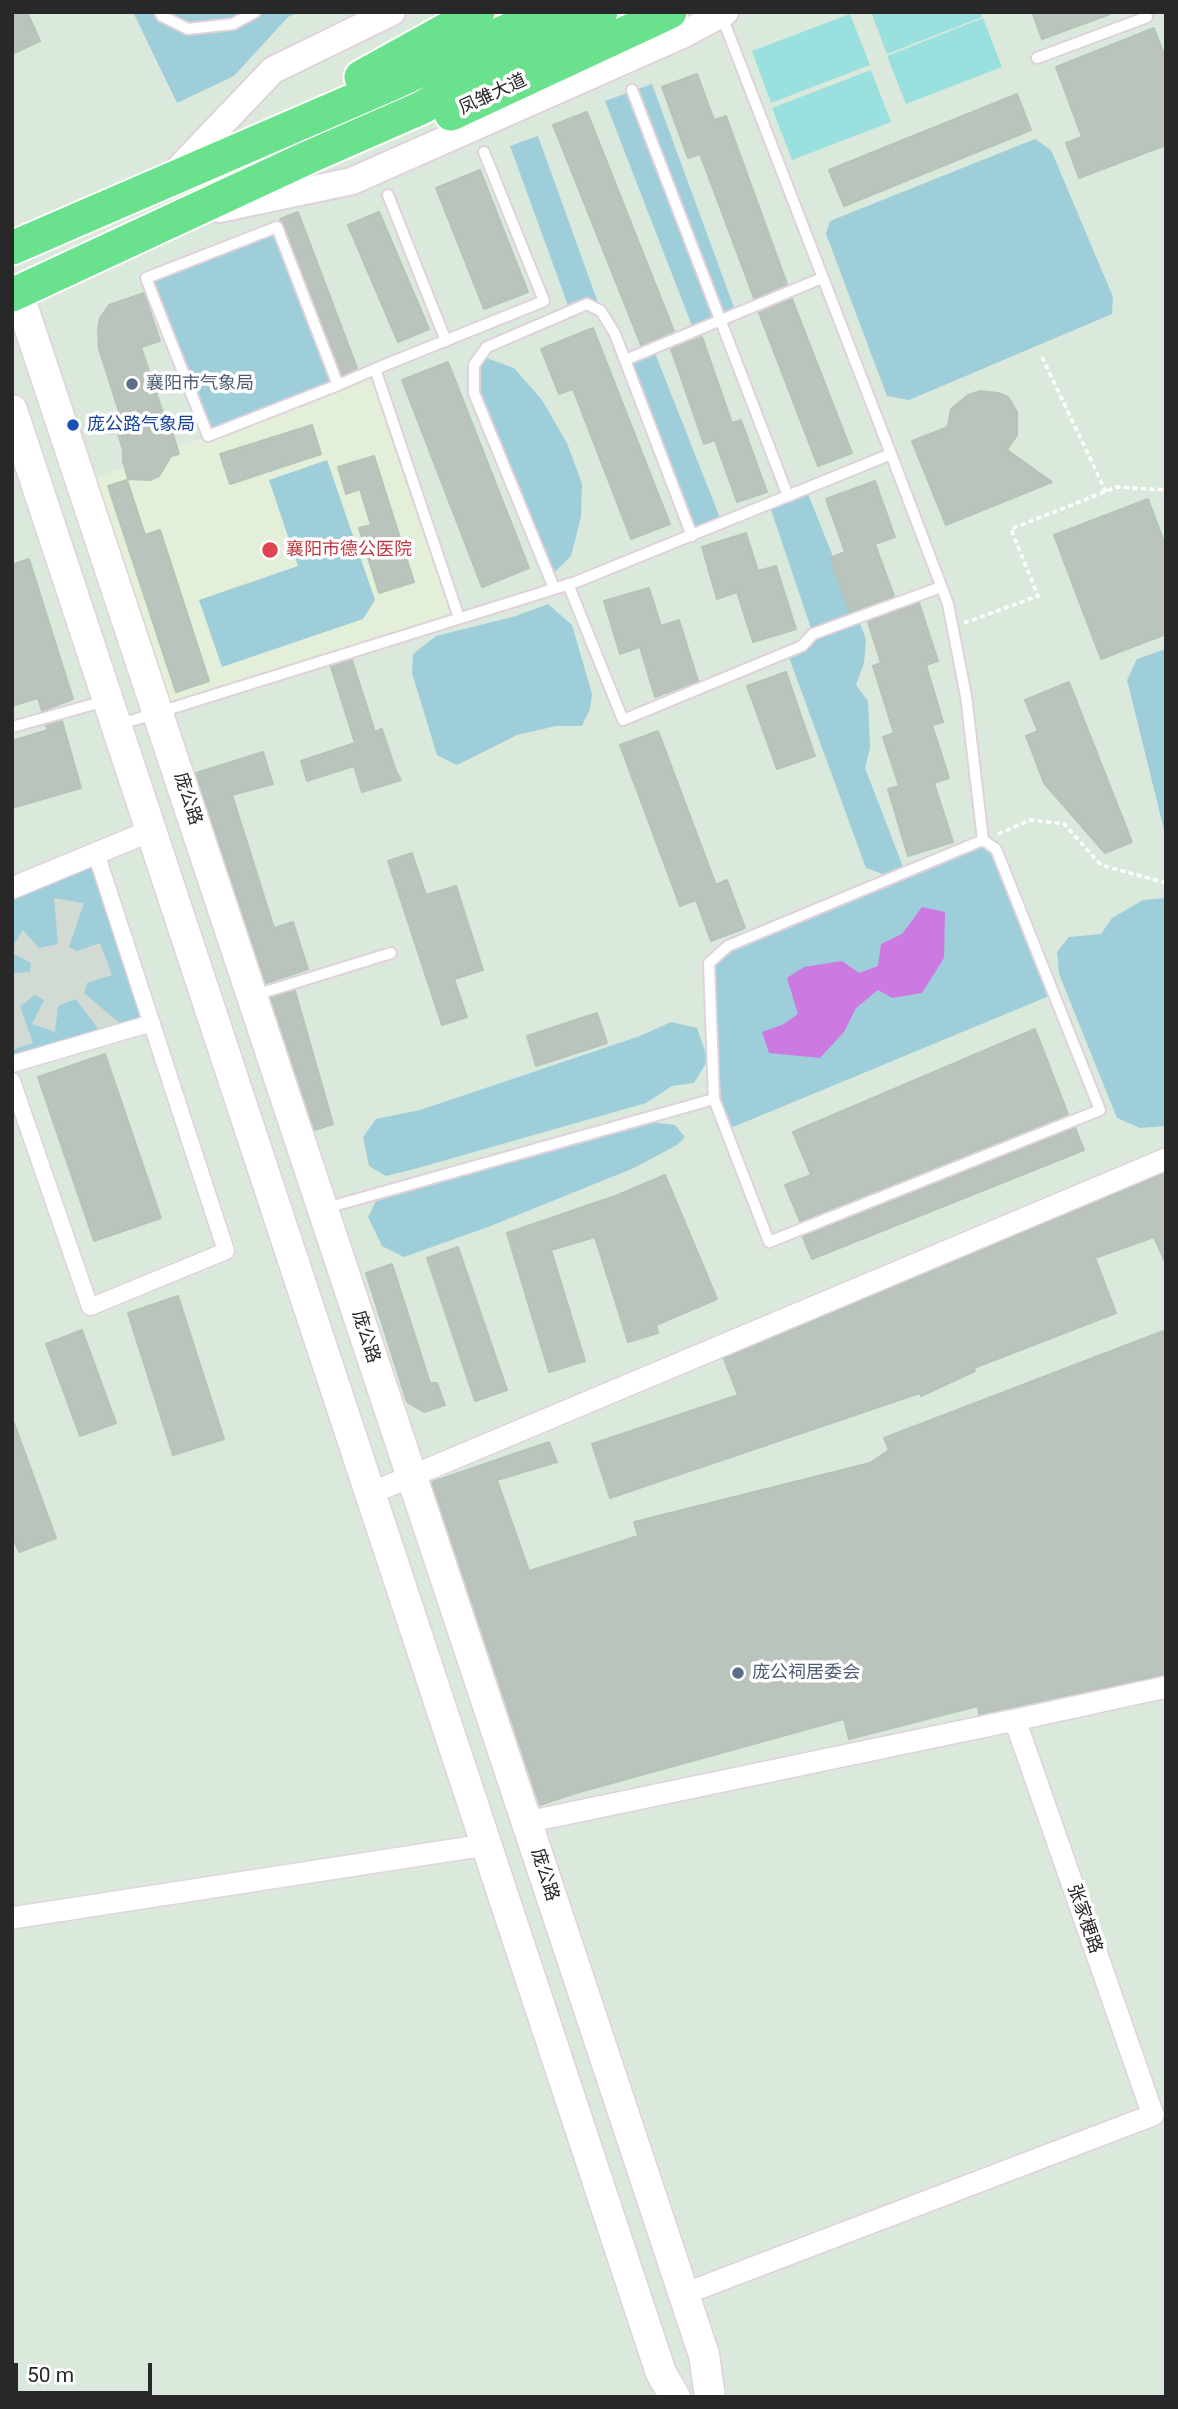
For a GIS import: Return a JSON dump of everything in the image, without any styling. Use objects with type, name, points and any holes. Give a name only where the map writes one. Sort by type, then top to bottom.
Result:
[{"type":"main road","points":[[293,125],[372,70],[478,12]]},
{"type":"main road","points":[[12,247],[293,125],[543,23],[601,12]]},
{"type":"main road","name":"凤雏大道","points":[[309,157],[395,140],[670,12]]},
{"type":"main road","name":"凤雏大道","points":[[14,289],[421,108],[543,23]]},
{"type":"main road","name":"庞公路","points":[[14,289],[159,712],[684,2294],[704,2355],[710,2397]]},
{"type":"main road","points":[[14,419],[661,2373],[675,2397]]},
{"type":"street","points":[[170,179],[273,70],[392,12]]},
{"type":"street","points":[[183,216],[352,181],[684,34],[723,13]]},
{"type":"street","points":[[12,888],[150,831]]},
{"type":"street","points":[[12,1080],[90,1307],[226,1251],[96,853]]},
{"type":"street","points":[[12,1065],[152,1023]]},
{"type":"street","points":[[369,1494],[1166,1159]]},
{"type":"street","points":[[527,1822],[1166,1687]]},
{"type":"street","name":"张家梗路","points":[[684,2294],[1159,2113],[1015,1720]]},
{"type":"street","points":[[12,1918],[485,1845]]},
{"type":"lane","points":[[160,12],[162,16],[188,29],[233,24],[255,12]]},
{"type":"lane","points":[[1037,58],[1147,17],[1145,12]]},
{"type":"lane","points":[[723,13],[948,604],[966,696],[983,840],[996,849],[1100,1110],[769,1242],[714,1098],[709,963],[728,946],[983,840]]},
{"type":"lane","points":[[632,90],[788,496]]},
{"type":"lane","points":[[338,385],[277,227],[146,278],[208,436],[338,385],[544,301],[484,152]]},
{"type":"lane","points":[[388,195],[446,341]]},
{"type":"lane","points":[[625,360],[822,278]]},
{"type":"lane","points":[[554,589],[474,393],[474,365],[487,347],[587,304],[601,311],[615,334],[692,536]]},
{"type":"lane","points":[[375,369],[459,618]]},
{"type":"lane","points":[[12,727],[112,713],[159,712],[554,589],[692,536],[891,454]]},
{"type":"lane","points":[[568,584],[623,720],[802,646],[813,634],[941,587]]},
{"type":"lane","points":[[253,996],[391,953]]},
{"type":"lane","points":[[323,1209],[714,1098]]},
{"type":"path","points":[[1042,357],[1107,492]]},
{"type":"path","points":[[952,627],[1038,596],[1011,529],[1117,487],[1166,490]]},
{"type":"path","points":[[983,840],[1030,820],[1064,824],[1101,865],[1166,883]]},
{"type":"shaded area","points":[[133,12],[299,12],[288,17],[234,76],[177,103]]},
{"type":"shaded area","points":[[871,12],[981,12],[982,17],[887,54]]},
{"type":"shaded area","points":[[850,14],[870,65],[771,103],[752,51]]},
{"type":"shaded area","points":[[983,18],[1002,67],[906,104],[887,56]]},
{"type":"shaded area","points":[[871,70],[891,122],[792,160],[772,108]]},
{"type":"shaded area","points":[[652,84],[736,313],[694,331],[605,101]]},
{"type":"shaded area","points":[[538,136],[601,311],[587,304],[570,311],[510,146]]},
{"type":"shaded area","points":[[1035,139],[1051,150],[1113,297],[1112,314],[909,400],[887,396],[826,234],[830,221]]},
{"type":"shaded area","points":[[277,227],[338,385],[208,436],[146,278]]},
{"type":"shaded area","points":[[653,348],[722,523],[692,536],[625,360]]},
{"type":"shaded area","points":[[481,356],[514,368],[542,400],[567,443],[582,484],[581,517],[571,556],[549,578],[474,393]]},
{"type":"shaded area","name":"襄阳市德公医院","points":[[375,369],[459,618],[159,712],[81,483]]},
{"type":"shaded area","points":[[327,460],[375,600],[363,619],[222,667],[199,600],[298,566],[269,480]]},
{"type":"shaded area","points":[[806,489],[866,639],[864,663],[856,685],[868,701],[870,748],[865,768],[905,872],[983,840],[996,849],[1054,994],[726,1130],[714,1099],[709,963],[728,946],[891,877],[866,868],[787,652],[813,634],[769,504]]},
{"type":"shaded area","points":[[548,604],[572,625],[592,694],[590,709],[582,726],[556,726],[517,735],[457,765],[437,755],[412,673],[413,654],[436,636],[516,616]]},
{"type":"shaded area","points":[[1166,649],[1166,838],[1127,680],[1137,659]]},
{"type":"shaded area","points":[[96,853],[152,1023],[12,1064],[12,888]]},
{"type":"shaded area","points":[[54,898],[84,903],[69,947],[77,951],[100,943],[112,975],[87,983],[84,993],[128,1030],[104,1037],[76,999],[58,1006],[55,1032],[32,1024],[44,1000],[35,995],[20,1006],[33,1043],[12,1050],[12,973],[30,972],[31,963],[12,953],[12,947],[23,930],[39,948],[58,944]]},
{"type":"shaded area","points":[[1166,898],[1166,1126],[1140,1128],[1117,1118],[1059,974],[1057,952],[1069,937],[1101,934],[1112,918],[1143,900]]},
{"type":"shaded area","points":[[922,907],[945,912],[944,958],[922,993],[892,998],[878,990],[856,1008],[844,1032],[820,1058],[769,1053],[762,1032],[784,1024],[798,1014],[787,978],[804,967],[842,961],[859,973],[878,966],[881,944],[902,934]]},
{"type":"shaded area","points":[[671,1022],[697,1028],[708,1060],[694,1083],[672,1086],[646,1103],[418,1168],[386,1176],[369,1166],[363,1137],[376,1119],[420,1110],[640,1036]]},
{"type":"shaded area","points":[[650,1122],[675,1125],[685,1137],[677,1145],[634,1168],[488,1227],[404,1257],[382,1246],[368,1217],[376,1201]]},
{"type":"building","points":[[12,12],[27,12],[40,41],[12,54]]},
{"type":"building","points":[[1032,12],[1110,12],[1110,14],[1042,39]]},
{"type":"building","points":[[1154,28],[1166,60],[1166,145],[1079,178],[1066,143],[1082,137],[1056,67]]},
{"type":"building","points":[[697,74],[714,120],[726,116],[787,284],[754,298],[700,154],[688,158],[662,87]]},
{"type":"building","points":[[1017,94],[1031,130],[844,206],[829,170]]},
{"type":"building","points":[[587,112],[674,331],[641,345],[553,125]]},
{"type":"building","points":[[480,170],[528,292],[484,309],[436,188]]},
{"type":"building","points":[[298,212],[357,368],[342,375],[280,219]]},
{"type":"building","points":[[379,212],[429,329],[398,342],[348,225]]},
{"type":"building","name":"襄阳市气象局","points":[[144,293],[160,341],[141,347],[179,454],[171,456],[159,476],[150,480],[128,479],[115,424],[122,421],[99,349],[98,329],[100,318],[109,305]]},
{"type":"building","points":[[792,299],[852,453],[818,466],[759,313]]},
{"type":"building","points":[[593,328],[670,524],[631,539],[573,389],[559,394],[541,349]]},
{"type":"building","points":[[702,337],[732,423],[741,420],[767,492],[737,502],[715,440],[704,444],[671,349]]},
{"type":"building","points":[[448,362],[529,568],[482,587],[402,380]]},
{"type":"building","points":[[980,391],[1008,397],[1017,412],[1017,435],[1007,450],[1052,482],[946,525],[912,441],[948,427],[951,409],[968,395]]},
{"type":"building","points":[[312,425],[321,454],[230,484],[220,454]]},
{"type":"building","points":[[374,456],[414,582],[379,593],[359,528],[371,525],[360,489],[346,494],[338,467]]},
{"type":"building","points":[[127,480],[145,535],[160,530],[209,681],[176,692],[108,486]]},
{"type":"building","points":[[875,481],[895,537],[875,544],[894,596],[850,612],[830,558],[845,552],[826,499]]},
{"type":"building","points":[[1148,499],[1166,547],[1166,634],[1101,659],[1054,535]]},
{"type":"building","points":[[746,533],[758,571],[776,566],[796,629],[753,642],[737,592],[717,599],[702,547]]},
{"type":"building","points":[[29,559],[73,699],[42,711],[38,698],[12,706],[12,565]]},
{"type":"building","points":[[649,588],[661,626],[679,620],[698,681],[655,697],[640,647],[620,654],[604,601]]},
{"type":"building","points":[[919,603],[938,661],[926,665],[943,722],[932,725],[949,778],[934,783],[953,842],[908,856],[888,789],[899,786],[883,737],[894,733],[873,666],[881,663],[868,622]]},
{"type":"building","points":[[352,660],[375,732],[382,729],[401,780],[362,792],[354,766],[307,781],[301,761],[355,743],[331,667]]},
{"type":"building","points":[[786,672],[815,756],[777,769],[747,686]]},
{"type":"building","points":[[1069,682],[1132,842],[1105,853],[1044,783],[1026,736],[1038,731],[1025,700]]},
{"type":"building","points":[[62,721],[81,788],[12,808],[12,741],[48,730],[46,726]]},
{"type":"building","points":[[658,731],[716,885],[727,880],[745,928],[711,941],[696,900],[680,906],[620,745]]},
{"type":"building","points":[[263,752],[273,784],[232,795],[274,928],[293,922],[308,969],[266,983],[196,773]]},
{"type":"building","points":[[412,853],[426,895],[456,886],[483,970],[454,979],[467,1017],[442,1025],[388,861]]},
{"type":"building","points":[[295,991],[333,1124],[315,1130],[271,998]]},
{"type":"building","points":[[597,1013],[607,1043],[536,1066],[527,1036]]},
{"type":"building","points":[[1035,1029],[1068,1114],[800,1221],[785,1185],[811,1175],[793,1132]]},
{"type":"building","points":[[105,1054],[161,1218],[94,1241],[38,1077]]},
{"type":"building","points":[[1075,1128],[1084,1150],[812,1259],[803,1237]]},
{"type":"building","points":[[1166,1173],[1166,1264],[1154,1237],[1095,1258],[1116,1313],[974,1368],[975,1371],[921,1396],[920,1393],[610,1498],[592,1444],[738,1395],[724,1359]]},
{"type":"building","points":[[665,1175],[717,1299],[656,1325],[658,1333],[628,1342],[595,1237],[551,1250],[585,1361],[549,1372],[507,1233],[618,1195]]},
{"type":"building","points":[[458,1247],[507,1390],[475,1401],[427,1258]]},
{"type":"building","points":[[392,1264],[430,1383],[437,1383],[445,1405],[424,1412],[407,1402],[366,1273]]},
{"type":"building","points":[[178,1296],[224,1439],[173,1455],[128,1313]]},
{"type":"building","points":[[82,1330],[116,1423],[80,1436],[46,1344]]},
{"type":"building","points":[[1166,1330],[1166,1674],[979,1714],[978,1706],[849,1739],[844,1719],[540,1805],[432,1482],[549,1442],[557,1462],[497,1480],[529,1571],[638,1536],[634,1522],[870,1463],[889,1450],[884,1438]]},
{"type":"building","points":[[12,1423],[56,1538],[19,1552],[12,1535]]},
{"type":"place","name":"襄阳市气象局","points":[[132,384]]},
{"type":"place","name":"庞公路气象局","points":[[73,425]]},
{"type":"place","name":"襄阳市德公医院","points":[[270,550]]},
{"type":"place","name":"庞公祠居委会","points":[[738,1673]]}]
